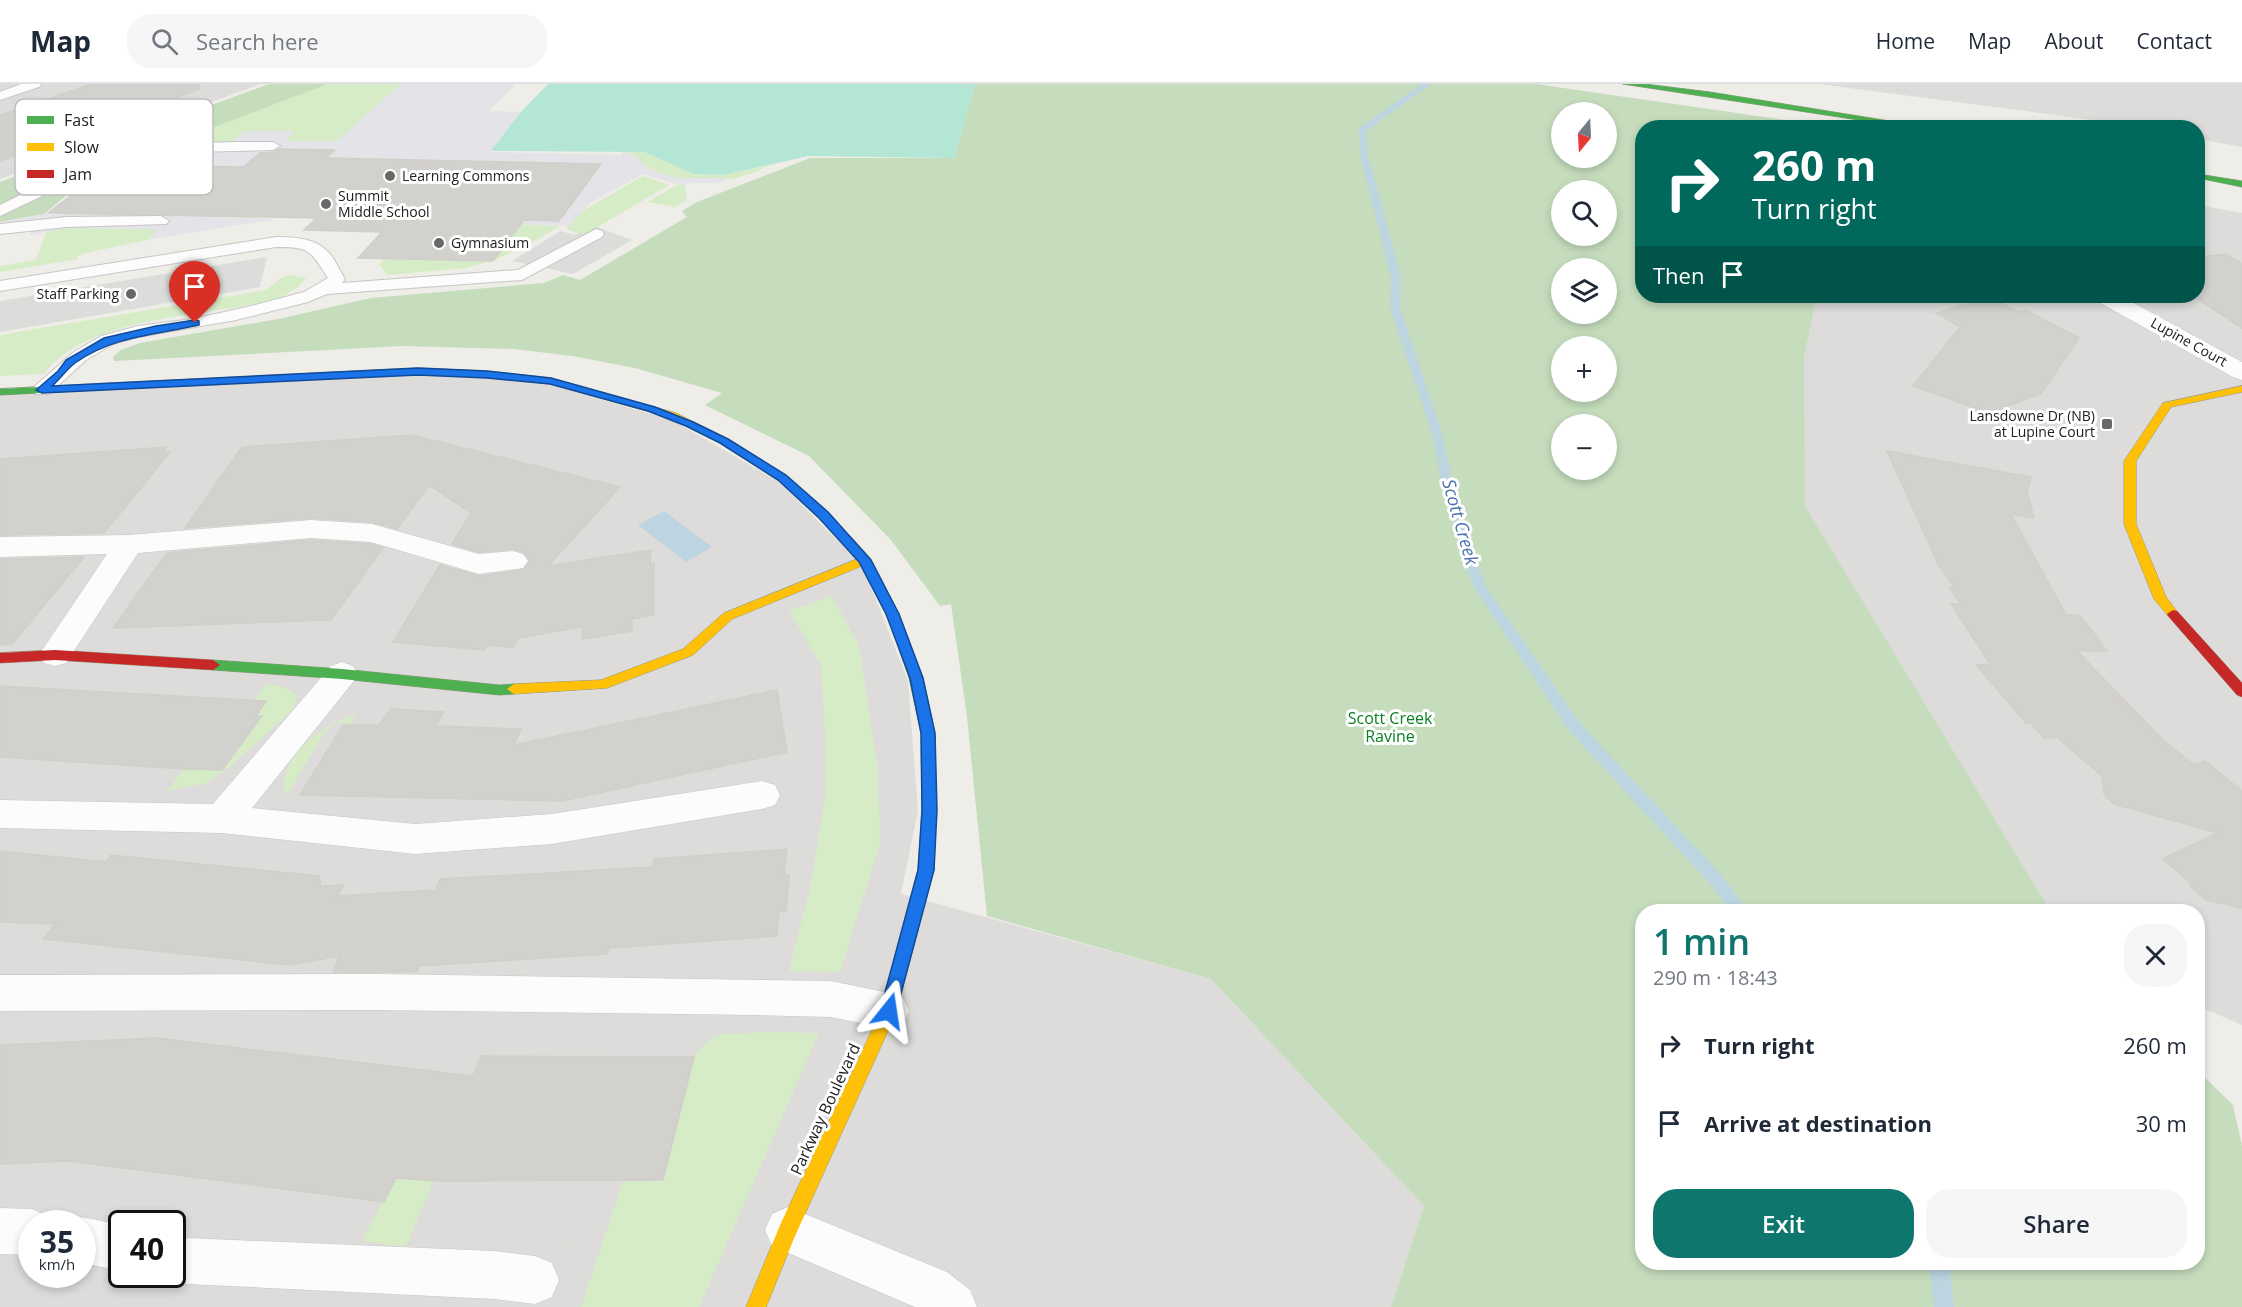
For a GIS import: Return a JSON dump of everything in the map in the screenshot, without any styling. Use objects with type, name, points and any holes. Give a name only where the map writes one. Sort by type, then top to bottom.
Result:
[{"type":"street","points":[[1627,84],[1710,94],[1877,120]]},
{"type":"street","points":[[2205,177],[2242,184]]},
{"type":"street","name":"Lupine Court","points":[[2118,303],[2242,372]]},
{"type":"street","name":"Parkway Boulevard","points":[[0,392],[418,371],[487,374],[551,381],[672,415],[724,441],[782,478],[824,515],[865,560],[893,614],[916,678],[928,733],[929,810],[926,870],[889,1011],[788,1230],[756,1307]]},
{"type":"street","points":[[2242,389],[2167,405],[2130,461],[2130,524],[2160,599],[2242,692]]},
{"type":"street","points":[[0,547],[129,544],[311,529],[372,533],[479,564],[513,561]]},
{"type":"street","points":[[55,655],[129,544]]},
{"type":"street","points":[[0,658],[55,655],[342,674],[499,690],[602,686],[688,652],[728,616],[865,560]]},
{"type":"street","points":[[222,819],[342,674]]},
{"type":"street","points":[[0,814],[222,819],[416,839],[552,829],[762,795]]},
{"type":"street","points":[[0,993],[377,992],[756,997],[831,999],[889,1011]]},
{"type":"street","points":[[788,1230],[930,1289],[953,1307]]},
{"type":"street","points":[[0,1231],[18,1232]]},
{"type":"street","points":[[186,1261],[494,1275],[535,1280]]},
{"type":"lane","points":[[0,96],[34,84]]},
{"type":"lane","points":[[213,148],[273,146]]},
{"type":"lane","points":[[0,211],[34,195]]},
{"type":"lane","points":[[0,229],[67,222],[160,221]]},
{"type":"lane","points":[[42,390],[61,373],[69,362],[108,340],[241,314],[327,289],[522,275],[596,234]]},
{"type":"lane","points":[[0,286],[144,261],[282,242],[309,244],[325,259],[327,267],[337,279],[327,289]]},
{"type":"shaded area","points":[[0,84],[261,84],[213,101],[213,99],[15,99],[15,174],[0,179]]},
{"type":"shaded area","points":[[401,84],[516,84],[489,111],[521,112],[490,152],[621,155],[623,152],[635,155],[645,166],[659,173],[680,178],[729,178],[719,183],[680,185],[643,174],[590,203],[569,226],[521,224],[524,220],[560,221],[600,164],[326,158],[334,151],[264,149],[243,167],[213,166],[213,142],[233,141],[244,131],[295,131],[286,141],[337,141]]},
{"type":"shaded area","points":[[1819,84],[2242,84],[2242,147],[2205,140],[2205,120],[2093,120]]},
{"type":"shaded area","points":[[77,195],[83,195],[87,214],[277,219],[151,239],[156,229],[70,228],[30,235],[32,230],[0,234],[0,222],[44,214],[56,215]]},
{"type":"shaded area","points":[[2205,206],[2242,213],[2242,1025],[2205,1009],[2205,904],[2046,904],[1804,506],[1804,358],[1816,303],[2205,303]]},
{"type":"shaded area","points":[[592,225],[632,240],[573,274],[512,261],[560,231],[575,235]]},
{"type":"shaded area","name":"Staff Parking","points":[[267,257],[260,287],[0,332],[0,301]]},
{"type":"shaded area","points":[[418,371],[548,384],[672,420],[779,482],[862,565],[908,681],[918,811],[901,894],[1211,979],[1424,1206],[1391,1307],[0,1307],[0,392]]},
{"type":"shaded area","points":[[171,507],[149,541],[95,545],[118,511]]},
{"type":"shaded area","points":[[529,782],[513,832],[488,834],[505,783]]},
{"type":"shaded area","points":[[536,1237],[602,1244],[581,1307],[518,1307],[534,1283],[540,1258]]},
{"type":"green space","points":[[269,84],[328,84],[213,127],[213,104]]},
{"type":"green space","points":[[328,84],[401,84],[337,141],[213,142],[213,127]]},
{"type":"green space","points":[[401,84],[507,84],[484,112],[521,112],[548,84],[975,84],[954,158],[808,156],[724,175],[694,174],[644,152],[491,151],[492,148],[334,144]]},
{"type":"green space","name":"Scott Creek Ravine","points":[[975,84],[1536,84],[1785,120],[1635,120],[1635,303],[1816,303],[1804,358],[1805,506],[2046,904],[1635,904],[1635,1270],[2205,1270],[2205,1078],[2233,1105],[2242,1146],[2242,1307],[1391,1307],[1424,1206],[1211,979],[987,916],[967,717],[951,604],[940,606],[891,540],[809,456],[705,405],[722,393],[635,368],[572,356],[514,349],[403,346],[114,361],[113,357],[121,350],[140,343],[278,319],[371,298],[544,283],[563,275],[580,280],[687,217],[682,211],[697,202],[810,158],[954,158]]},
{"type":"green space","points":[[623,152],[644,152],[694,174],[724,175],[772,165],[737,178],[697,180],[658,173]]},
{"type":"green space","points":[[643,176],[669,185],[584,235],[566,229],[579,213]]},
{"type":"green space","points":[[15,177],[15,195],[20,195],[0,204],[0,182]]},
{"type":"green space","points":[[684,181],[687,200],[675,207],[647,202]]},
{"type":"green space","points":[[44,195],[67,195],[44,214],[0,222],[0,215]]},
{"type":"green space","points":[[521,224],[560,226],[493,261]]},
{"type":"green space","points":[[156,229],[151,239],[86,253],[77,256],[78,259],[0,272],[0,266],[36,260],[47,230]]},
{"type":"green space","points":[[384,259],[491,261],[466,268],[388,275],[379,265]]},
{"type":"green space","points":[[289,275],[306,278],[297,288],[279,298],[120,328],[90,339],[64,354],[44,374],[0,376],[0,335],[266,290],[281,278]]},
{"type":"green space","points":[[832,596],[859,646],[878,770],[880,844],[840,972],[789,971],[811,884],[825,797],[825,735],[821,665],[789,611]]},
{"type":"green space","points":[[265,685],[282,687],[297,696],[293,710],[227,769],[207,783],[167,791],[184,769],[223,770],[261,717],[256,716],[266,701],[254,701]]},
{"type":"green space","points":[[355,714],[350,725],[337,722],[324,733],[287,795],[283,788],[286,774],[289,765],[301,748],[336,722]]},
{"type":"green space","points":[[819,1033],[699,1307],[581,1307],[623,1181],[663,1180],[694,1057],[710,1039],[722,1034]]},
{"type":"green space","points":[[445,1084],[434,1180],[406,1247],[362,1241]]},
{"type":"water","points":[[664,511],[712,547],[686,562],[638,525]]},
{"type":"building","points":[[92,84],[199,84],[200,89],[172,99],[47,99]]},
{"type":"building","points":[[15,110],[15,156],[0,161],[0,115]]},
{"type":"building","name":"Summit Middle School","points":[[278,149],[335,150],[326,158],[601,164],[559,221],[524,220],[493,261],[358,258],[382,232],[304,230],[316,218],[48,213],[72,195],[213,195],[213,166],[243,167],[260,153],[273,152]]},
{"type":"building","points":[[2226,254],[2242,264],[2242,328],[2204,303],[2205,256]]},
{"type":"building","points":[[1970,303],[2001,303],[2018,312],[2026,310],[2079,338],[2041,394],[1989,413],[1913,386],[1960,327],[1936,313]]},
{"type":"building","points":[[412,435],[620,487],[548,566],[651,550],[650,564],[654,563],[654,615],[632,619],[632,631],[582,639],[582,627],[518,638],[512,648],[487,645],[484,650],[393,642],[440,565],[479,576],[523,570],[530,561],[525,553],[514,549],[479,552],[452,544],[471,513],[429,485],[397,529],[372,522],[311,518],[185,528],[242,447]]},
{"type":"building","points":[[166,447],[163,452],[170,452],[104,533],[0,535],[0,459]]},
{"type":"building","points":[[1887,451],[2031,477],[2027,492],[2034,518],[2011,514],[2066,615],[2080,615],[2107,651],[2077,651],[2163,740],[2194,765],[2205,761],[2242,791],[2242,908],[2206,900],[2190,886],[2189,881],[2162,859],[2218,833],[2114,804],[2104,794],[2102,776],[2057,737],[2045,739],[2030,722],[2026,723],[1976,665],[1990,664],[1951,604],[1961,604],[1950,588],[1955,588],[1938,564]]},
{"type":"building","points":[[311,540],[371,544],[383,548],[331,620],[113,628],[167,553]]},
{"type":"building","points":[[84,557],[12,644],[0,645],[0,559]]},
{"type":"building","points":[[0,686],[266,701],[256,716],[262,716],[222,770],[184,769],[0,757]]},
{"type":"building","points":[[777,690],[787,752],[562,801],[300,795],[343,725],[379,725],[391,709],[444,712],[435,726],[521,729],[514,745]]},
{"type":"building","points":[[787,849],[784,875],[789,875],[786,911],[779,912],[777,936],[609,948],[607,954],[419,966],[417,972],[333,972],[339,956],[289,965],[43,939],[55,924],[0,922],[0,851],[106,862],[111,855],[319,876],[321,886],[344,885],[337,896],[436,890],[440,879],[652,867],[654,859]]},
{"type":"building","points":[[157,1038],[473,1076],[481,1056],[694,1057],[663,1180],[438,1181],[396,1178],[384,1202],[70,1161],[0,1164],[0,1045]]},
{"type":"waterway","name":"Scott Creek","points":[[1427,84],[1362,130],[1364,155],[1396,277],[1395,308],[1437,433],[1448,488],[1479,586],[1573,725],[1717,881],[1735,904]]},
{"type":"waterway","name":"Scott Creek","points":[[1940,1270],[1944,1307]]},
{"type":"traffic: fast","points":[[1627,84],[1710,94],[1877,120]]},
{"type":"traffic: fast","points":[[2205,177],[2242,184]]},
{"type":"traffic: fast","points":[[0,392],[418,371],[486,374]]},
{"type":"traffic: fast","points":[[846,539],[865,560],[893,614],[916,678],[928,733],[929,810],[926,870],[893,994]]},
{"type":"traffic: fast","points":[[213,665],[342,674],[499,690],[514,689]]},
{"type":"traffic: slow","points":[[486,374],[551,381],[672,415],[724,441],[782,478],[824,515],[846,539]]},
{"type":"traffic: slow","points":[[2173,614],[2160,599],[2130,524],[2130,461],[2167,405],[2242,389]]},
{"type":"traffic: slow","points":[[514,689],[602,685],[688,652],[728,616],[865,560]]},
{"type":"traffic: slow","points":[[756,1307],[788,1230],[889,1011],[893,994]]},
{"type":"traffic: jam","points":[[2173,614],[2242,692]]},
{"type":"traffic: jam","points":[[0,658],[55,655],[213,665]]},
{"type":"place","name":"Learning Commons","points":[[390,176]]},
{"type":"place","name":"Summit Middle School","points":[[326,204]]},
{"type":"place","name":"Gymnasium","points":[[439,243]]},
{"type":"place","name":"Staff Parking","points":[[131,294]]},
{"type":"place","name":"Lansdowne Dr (NB) at Lupine Court","points":[[2107,424]]},
{"type":"route","points":[[195,323],[108,340],[69,362],[61,373],[42,390],[418,371],[487,374],[551,381],[672,415],[724,441],[782,478],[824,515],[865,560],[893,614],[916,678],[928,733],[929,810],[926,870],[889,1011]]}]
